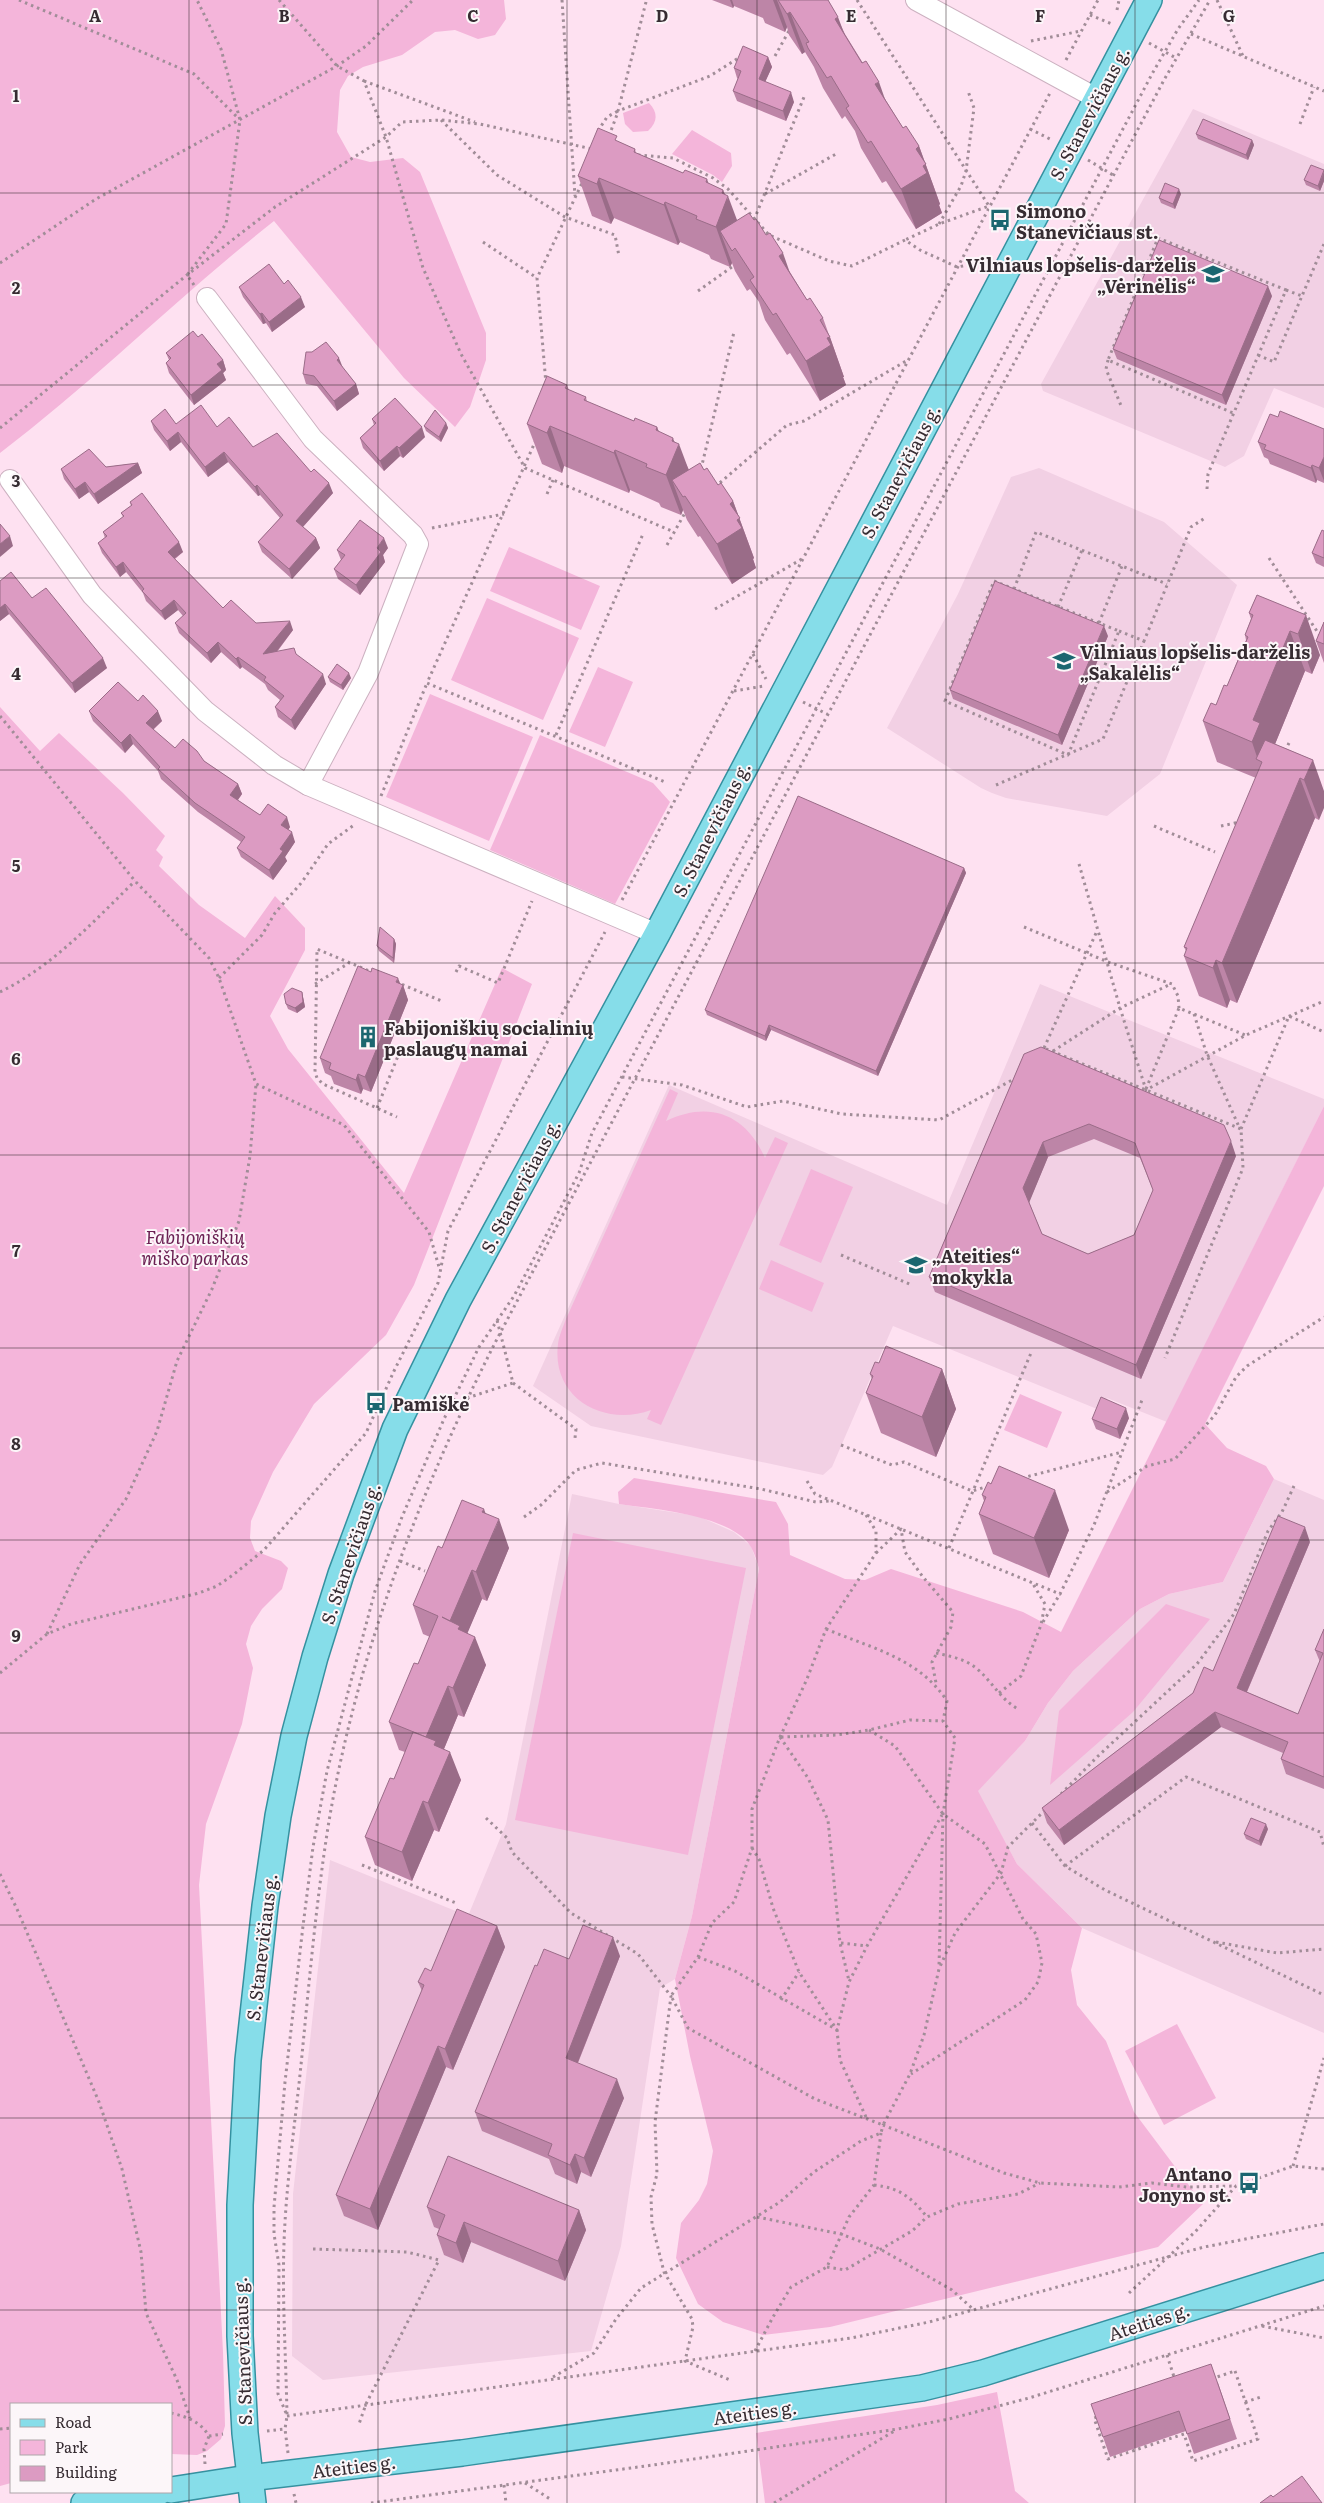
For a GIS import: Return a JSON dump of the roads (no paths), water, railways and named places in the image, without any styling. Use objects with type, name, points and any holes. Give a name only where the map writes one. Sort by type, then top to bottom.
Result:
[{"type":"main road","name":"S. Stanevičiaus g.","points":[[253,2503],[248,2478],[240,2336],[240,2205],[243,2124],[265,1906],[278,1816],[294,1736],[341,1574],[395,1429],[458,1300],[657,934],[1012,256],[1149,0]]},
{"type":"main road","name":"Ateities g.","points":[[172,2490],[248,2478],[462,2453],[922,2388],[993,2370],[1324,2266]]},
{"type":"main road","points":[[84,2503],[152,2493]]},
{"type":"street","points":[[916,0],[1096,98]]},
{"type":"street","points":[[207,298],[313,439],[414,534],[418,544],[368,673],[308,785]]},
{"type":"street","points":[[10,480],[92,595],[192,697],[245,744],[292,778],[657,934]]},
{"type":"place","name":"Simono Stanevičiaus st.","points":[[1000,220]]},
{"type":"place","name":"Vilniaus lopšelis-darželis „Vėrinėlis“","points":[[1213,274]]},
{"type":"place","name":"Vilniaus lopšelis-darželis „Sakalėlis“","points":[[1064,661]]},
{"type":"place","name":"Fabijoniškių socialinių paslaugų namai","points":[[368,1037]]},
{"type":"place","name":"„Ateities“ mokykla","points":[[916,1265]]},
{"type":"place","name":"Pamiškė","points":[[376,1403]]},
{"type":"place","name":"Antano Jonyno st.","points":[[1249,2183]]},
{"type":"park label","name":"Fabijoniškių miško parkas","points":[[195,1246]]}]
